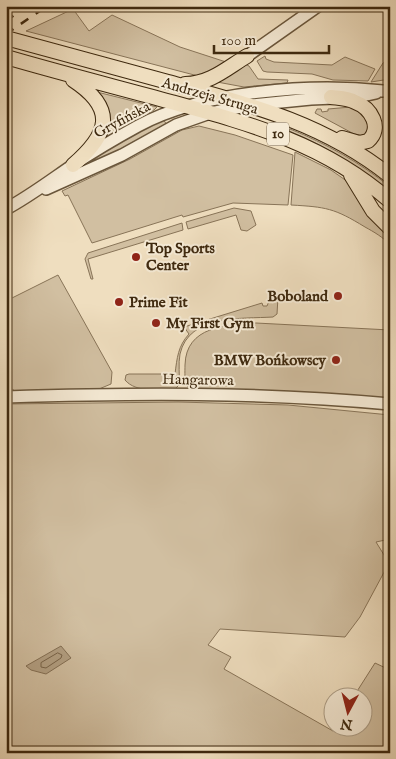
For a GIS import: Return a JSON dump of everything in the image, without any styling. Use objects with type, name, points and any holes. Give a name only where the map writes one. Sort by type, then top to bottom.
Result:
[{"type":"main road","name":"Andrzeja Struga","points":[[6,38],[252,105],[297,122],[346,146],[390,176]]},
{"type":"main road","points":[[174,83],[189,84],[208,81],[247,56]]},
{"type":"main road","name":"Andrzeja Struga","points":[[6,57],[210,113],[277,134],[306,146],[342,166],[390,200]]},
{"type":"main road","points":[[57,72],[74,81],[93,95],[100,106],[102,114],[102,128],[99,138],[89,151],[73,165]]},
{"type":"main road","points":[[297,122],[352,142],[362,143],[370,139],[374,132],[375,123],[366,108],[352,100],[331,97]]},
{"type":"main road","points":[[342,166],[352,177],[373,211],[390,228]]},
{"type":"street","points":[[247,56],[318,6]]},
{"type":"street","name":"Gryfińska","points":[[6,209],[34,193],[73,165],[139,126],[164,114],[225,98],[322,88],[387,90]]},
{"type":"street","name":"Gryfińska","points":[[34,193],[57,185],[103,164],[176,125],[210,113],[252,105],[331,97],[363,96],[387,90]]},
{"type":"street","name":"Hangarowa","points":[[6,397],[190,394],[390,404]]},
{"type":"shaded area","points":[[73,9],[89,31],[112,15],[180,47],[226,62],[202,77],[26,31]]},
{"type":"shaded area","points":[[265,56],[266,59],[274,62],[332,65],[345,57],[375,69],[368,81],[333,80],[312,74],[263,71],[257,61]]},
{"type":"shaded area","points":[[390,59],[390,61],[385,63],[387,75],[390,75],[390,79],[371,82],[383,63]]},
{"type":"shaded area","points":[[245,64],[249,66],[258,79],[288,80],[287,83],[244,87],[217,82]]},
{"type":"shaded area","points":[[93,91],[157,107],[111,133],[104,134]]},
{"type":"shaded area","points":[[351,107],[358,109],[371,124],[363,138],[315,113],[317,109],[321,109],[322,112],[328,111],[328,109]]},
{"type":"shaded area","points":[[163,119],[167,125],[131,145],[65,175],[138,131]]},
{"type":"shaded area","points":[[199,126],[235,135],[293,155],[288,205],[233,203],[183,217],[182,215],[92,243],[68,195],[65,196],[62,191],[130,159],[182,130]]},
{"type":"shaded area","points":[[290,129],[329,147],[355,162],[390,187],[390,192],[342,158],[316,143],[289,131]]},
{"type":"shaded area","points":[[295,152],[331,170],[351,184],[390,232],[390,245],[375,233],[337,212],[322,208],[291,205]]},
{"type":"shaded area","points":[[234,208],[251,211],[256,225],[247,231],[241,230],[236,215],[188,229],[186,222]]},
{"type":"shaded area","points":[[182,223],[183,230],[88,259],[93,279],[91,279],[85,259],[88,253]]},
{"type":"shaded area","points":[[58,275],[112,372],[111,384],[99,389],[15,391],[6,385],[6,301]]},
{"type":"shaded area","points":[[390,281],[390,323],[386,322],[385,318],[386,286]]},
{"type":"shaded area","points":[[278,297],[277,314],[273,317],[218,321],[205,325],[194,332],[185,341],[180,354],[179,385],[174,390],[141,389],[125,380],[126,375],[129,374],[175,374],[180,348],[189,334],[184,327],[262,303],[263,306],[267,306],[270,299]]},
{"type":"shaded area","points":[[256,323],[390,330],[390,401],[195,390],[188,387],[185,379],[185,365],[187,352],[192,342],[210,330],[232,325]]},
{"type":"shaded area","points":[[178,402],[288,405],[390,415],[390,539],[376,542],[389,563],[360,617],[345,637],[220,629],[208,645],[231,657],[224,669],[324,726],[324,736],[374,736],[374,686],[360,686],[375,663],[390,670],[390,753],[6,753],[6,404]]},
{"type":"water","points":[[61,646],[71,658],[46,674],[31,670],[26,666]]},
{"type":"railway","points":[[6,21],[27,6]]},
{"type":"railway","points":[[6,34],[47,6]]},
{"type":"place","name":"Top Sports Center","points":[[136,257]]},
{"type":"place","name":"Boboland","points":[[338,296]]},
{"type":"place","name":"Prime Fit","points":[[119,302]]},
{"type":"place","name":"My First Gym","points":[[156,323]]},
{"type":"place","name":"BMW Bońkowscy","points":[[336,360]]}]
